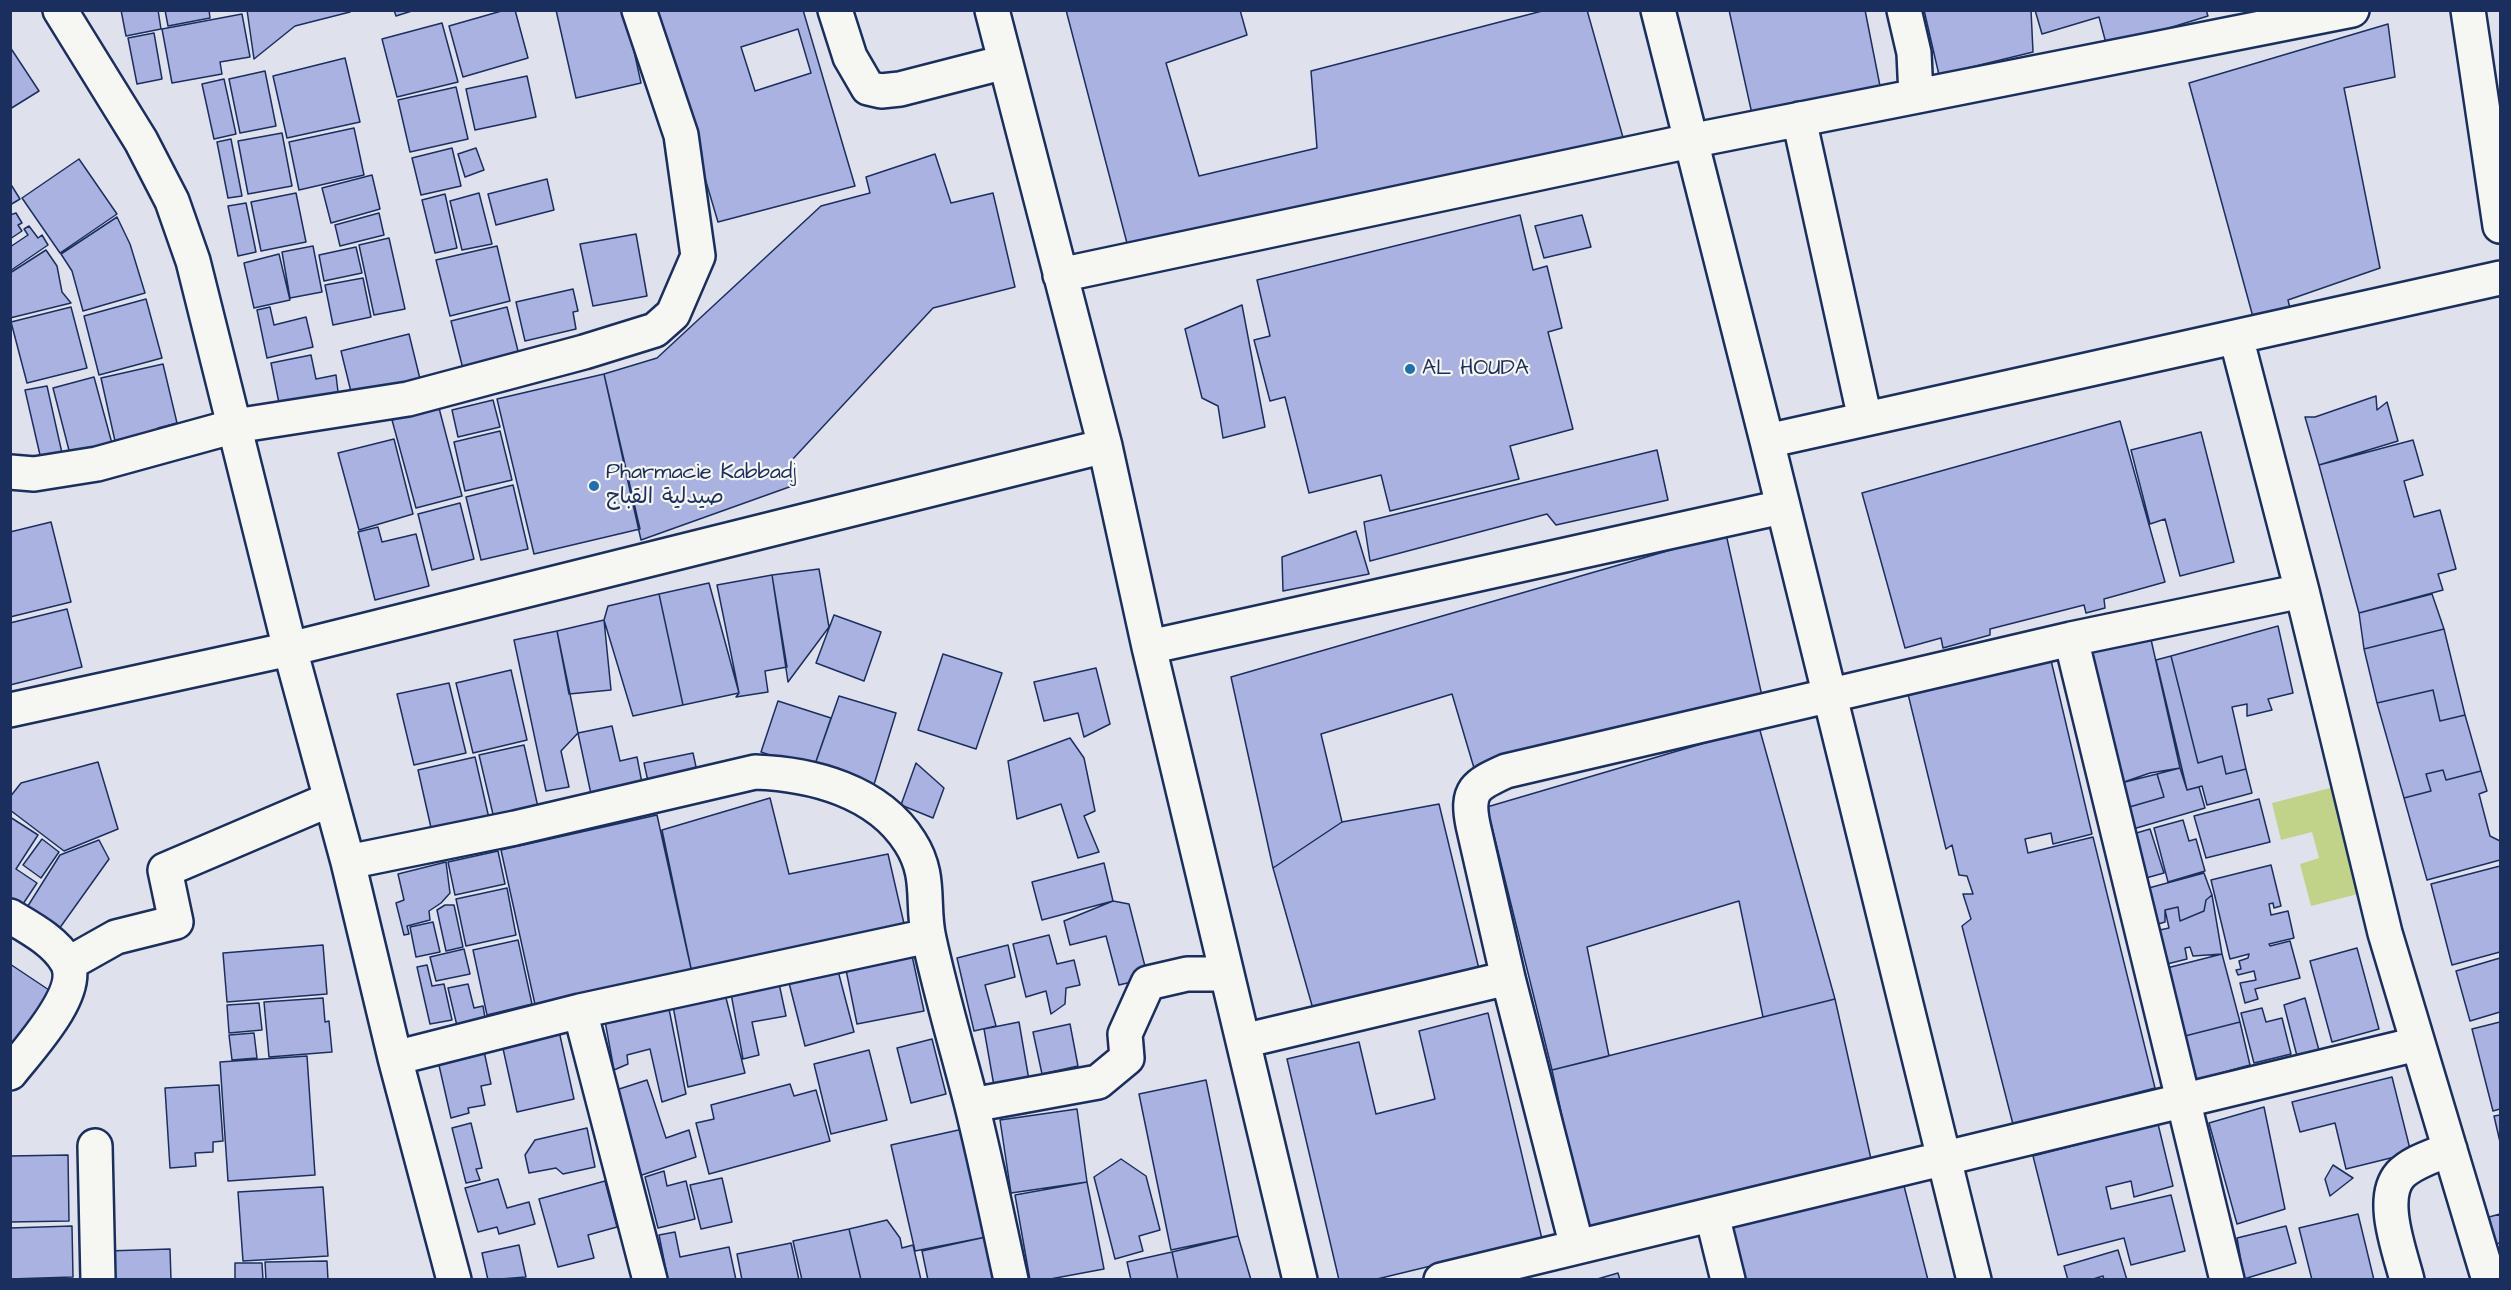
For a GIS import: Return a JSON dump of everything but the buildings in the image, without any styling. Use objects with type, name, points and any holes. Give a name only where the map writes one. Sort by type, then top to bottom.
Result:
[{"type":"street","points":[[60,10],[141,141],[172,201],[193,261],[290,649],[348,862],[395,1058],[454,1280]]},
{"type":"street","points":[[10,472],[34,474],[97,464],[236,426],[408,399],[584,352],[654,330],[672,314],[698,256],[681,135],[639,10]]},
{"type":"street","points":[[835,10],[850,57],[868,88],[881,91],[900,89],[1005,62]]},
{"type":"street","points":[[992,10],[1105,446],[1149,647],[1300,1280]]},
{"type":"street","points":[[1658,10],[1974,1280]]},
{"type":"street","points":[[1904,10],[1914,53],[1916,96]]},
{"type":"street","points":[[1060,275],[1690,141],[1916,96],[2233,22],[2352,10]]},
{"type":"street","points":[[2468,10],[2500,226]]},
{"type":"street","points":[[1799,119],[1865,419]]},
{"type":"street","points":[[1767,441],[2500,278]]},
{"type":"street","points":[[2236,337],[2302,591],[2385,933],[2489,1280]]},
{"type":"street","points":[[10,710],[290,649],[1105,446]]},
{"type":"street","points":[[1149,647],[1782,507]]},
{"type":"street","points":[[1577,1246],[1509,978],[1469,807],[1472,793],[1482,781],[1506,771],[2071,639],[2302,591]]},
{"type":"street","points":[[2071,639],[2227,1280]]},
{"type":"street","points":[[348,862],[526,825],[755,772],[786,773],[850,790],[887,815],[910,842],[924,872],[928,936],[972,1105],[1011,1280]]},
{"type":"street","points":[[68,964],[116,937],[176,922],[165,870],[331,799]]},
{"type":"street","points":[[10,916],[42,936],[58,950],[68,964],[70,983],[62,1004],[10,1073]]},
{"type":"street","points":[[395,1058],[580,1011],[928,936]]},
{"type":"street","points":[[972,1105],[1098,1082],[1127,1058],[1125,1034],[1148,983],[1187,974],[1226,974]]},
{"type":"street","points":[[1243,1041],[1509,978]]},
{"type":"street","points":[[580,1011],[650,1280]]},
{"type":"street","points":[[1441,1280],[1527,1270],[1577,1246],[2184,1102],[2417,1044]]},
{"type":"street","points":[[95,1146],[98,1280]]},
{"type":"street","points":[[2407,1280],[2392,1222],[2392,1188],[2400,1175],[2413,1166],[2450,1149]]},
{"type":"street","points":[[1712,1215],[1728,1280]]},
{"type":"green space","points":[[2338,786],[2366,892],[2311,906],[2300,864],[2319,858],[2312,832],[2281,840],[2272,803]]},
{"type":"place","name":"AL HOUDA","points":[[1410,369]]},
{"type":"place","name":"Pharmacie Kabbadj صيدلية القباج","points":[[594,486]]}]
